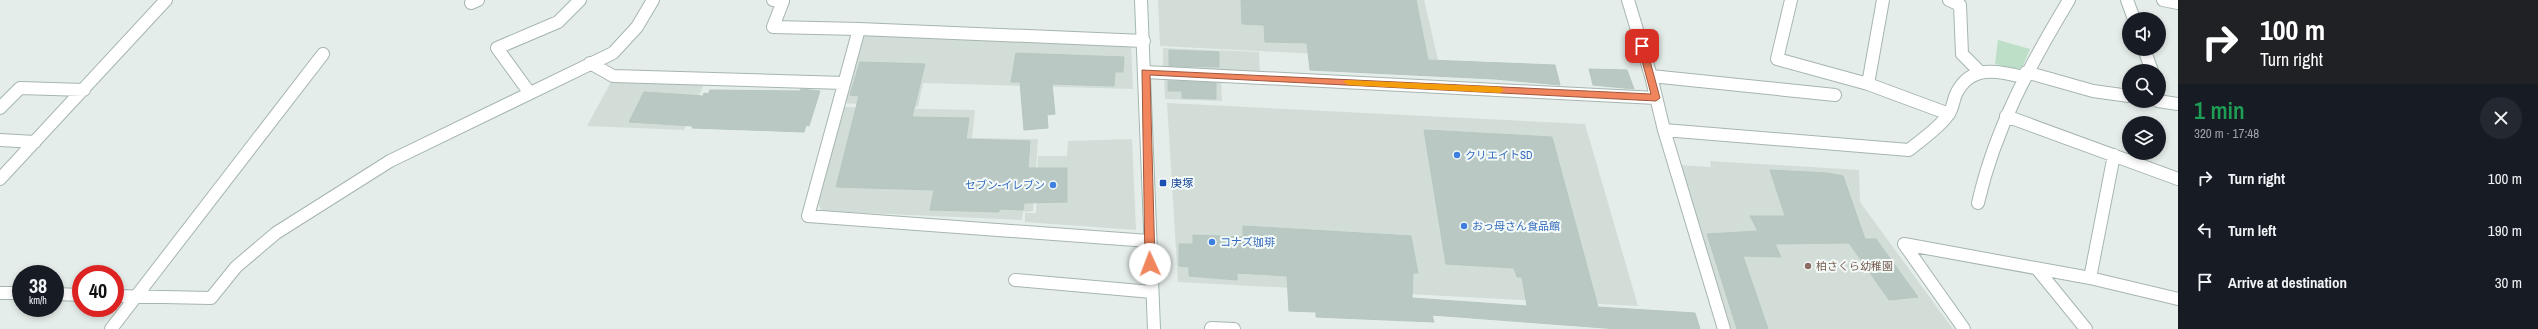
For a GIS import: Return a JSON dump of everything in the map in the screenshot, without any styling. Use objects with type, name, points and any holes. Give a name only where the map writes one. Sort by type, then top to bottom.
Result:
[{"type":"street","points":[[0,179],[166,0]]},
{"type":"street","points":[[529,92],[497,48],[558,22],[580,0]]},
{"type":"street","points":[[124,296],[211,298],[236,267],[276,233],[390,161],[529,92],[613,53],[637,27],[653,0]]},
{"type":"street","points":[[773,0],[783,1],[773,27],[859,29],[1144,41]]},
{"type":"street","points":[[1141,0],[1144,41],[1149,241],[1154,329]]},
{"type":"street","points":[[1628,0],[1651,76],[1664,130],[1724,329]]},
{"type":"street","points":[[1791,0],[1777,59],[1868,84],[1949,114]]},
{"type":"street","points":[[1868,84],[1884,0]]},
{"type":"street","points":[[1949,0],[1960,5],[1962,54],[1979,71]]},
{"type":"street","points":[[1978,203],[1986,167],[2024,75],[2069,0]]},
{"type":"street","points":[[2127,0],[2131,12]]},
{"type":"street","points":[[2163,0],[2178,3]]},
{"type":"street","points":[[859,29],[808,216],[1149,241]]},
{"type":"street","points":[[111,329],[323,54]]},
{"type":"street","points":[[590,63],[613,76],[844,83]]},
{"type":"street","points":[[1664,130],[1909,150],[1949,114],[1956,94],[1966,81],[1979,71],[1995,70],[2093,91],[2122,95]]},
{"type":"street","points":[[1145,72],[1656,98]]},
{"type":"street","points":[[1651,76],[1834,95]]},
{"type":"street","points":[[0,108],[20,88],[84,90]]},
{"type":"street","points":[[2166,100],[2178,104]]},
{"type":"street","points":[[2006,116],[2178,179]]},
{"type":"street","points":[[0,140],[34,142]]},
{"type":"street","points":[[2090,278],[2114,155]]},
{"type":"street","points":[[1964,329],[1904,244],[2038,270],[2090,278],[2178,299]]},
{"type":"street","points":[[2038,270],[2086,329]]},
{"type":"street","points":[[1014,280],[1152,292]]},
{"type":"street","points":[[0,292],[12,293]]},
{"type":"street","points":[[1211,328],[1234,329]]},
{"type":"shaded area","points":[[1158,0],[1424,0],[1438,60],[1160,46]]},
{"type":"shaded area","points":[[866,34],[1131,45],[1133,89],[923,83],[918,107],[842,103],[859,39]]},
{"type":"shaded area","points":[[1163,48],[1259,52],[1260,72],[1163,67]]},
{"type":"shaded area","points":[[1164,77],[1221,80],[1222,101],[1165,99]]},
{"type":"shaded area","points":[[612,80],[704,84],[684,130],[587,126]]},
{"type":"shaded area","points":[[1167,103],[1585,124],[1638,306],[1178,282]]},
{"type":"shaded area","points":[[843,107],[975,110],[972,138],[1038,139],[1033,211],[1023,212],[1022,220],[822,211],[817,202]]},
{"type":"shaded area","points":[[1132,139],[1136,230],[1025,222],[1025,213],[1036,213],[1038,156],[1067,156],[1068,141]]},
{"type":"shaded area","name":"柏さくら幼稚園","points":[[1710,161],[1859,170],[1860,202],[1953,329],[1728,329],[1679,165],[1711,167]]},
{"type":"green space","points":[[1998,40],[2030,49],[2022,68],[2015,69],[1995,64]]},
{"type":"building","points":[[1241,0],[1416,0],[1428,60],[1555,65],[1560,85],[1495,79],[1310,70],[1307,43],[1265,42],[1264,25],[1242,24]]},
{"type":"building","points":[[1169,50],[1219,52],[1219,67],[1169,66]]},
{"type":"building","points":[[1016,53],[1124,57],[1123,72],[1115,72],[1114,86],[1052,84],[1055,114],[1047,115],[1048,128],[1024,130],[1020,82],[1011,82]]},
{"type":"building","points":[[860,62],[925,64],[912,117],[969,118],[966,139],[1030,141],[1028,168],[1067,168],[1067,202],[1024,203],[1023,210],[999,209],[999,212],[930,210],[934,190],[836,187],[859,96],[850,95]]},
{"type":"building","points":[[1589,69],[1627,70],[1634,89],[1593,85]]},
{"type":"building","points":[[1168,81],[1216,83],[1216,99],[1182,98],[1182,91],[1168,91]]},
{"type":"building","points":[[801,89],[820,91],[809,126],[806,125],[804,132],[692,128],[693,126],[629,122],[644,92],[703,96],[704,93],[708,94],[710,90],[800,91]]},
{"type":"building","points":[[1424,130],[1552,137],[1598,307],[1695,313],[1700,329],[1618,329],[1432,315],[1434,322],[1316,317],[1316,312],[1289,311],[1287,276],[1237,273],[1237,280],[1189,276],[1189,267],[1179,266],[1179,244],[1193,244],[1193,235],[1243,237],[1243,226],[1411,236],[1418,273],[1413,273],[1412,298],[1527,306],[1522,277],[1517,277],[1514,268],[1446,264]]},
{"type":"building","points":[[1770,170],[1828,173],[1843,176],[1865,239],[1876,239],[1918,297],[1889,300],[1849,243],[1775,244],[1781,257],[1743,256],[1768,329],[1737,329],[1707,234],[1758,231],[1750,216],[1785,216]]},
{"type":"slow traffic","points":[[1348,82],[1500,90]]},
{"type":"place","name":"クリエイトSD","points":[[1457,155]]},
{"type":"place","name":"庚塚","points":[[1163,183]]},
{"type":"place","name":"セブン-イレブン","points":[[1053,185]]},
{"type":"place","name":"おっ母さん食品館","points":[[1464,226]]},
{"type":"place","name":"コナズ珈琲","points":[[1212,242]]},
{"type":"place","name":"柏さくら幼稚園","points":[[1808,266]]},
{"type":"route","points":[[1150,264],[1145,72],[1656,98],[1642,46]]}]
